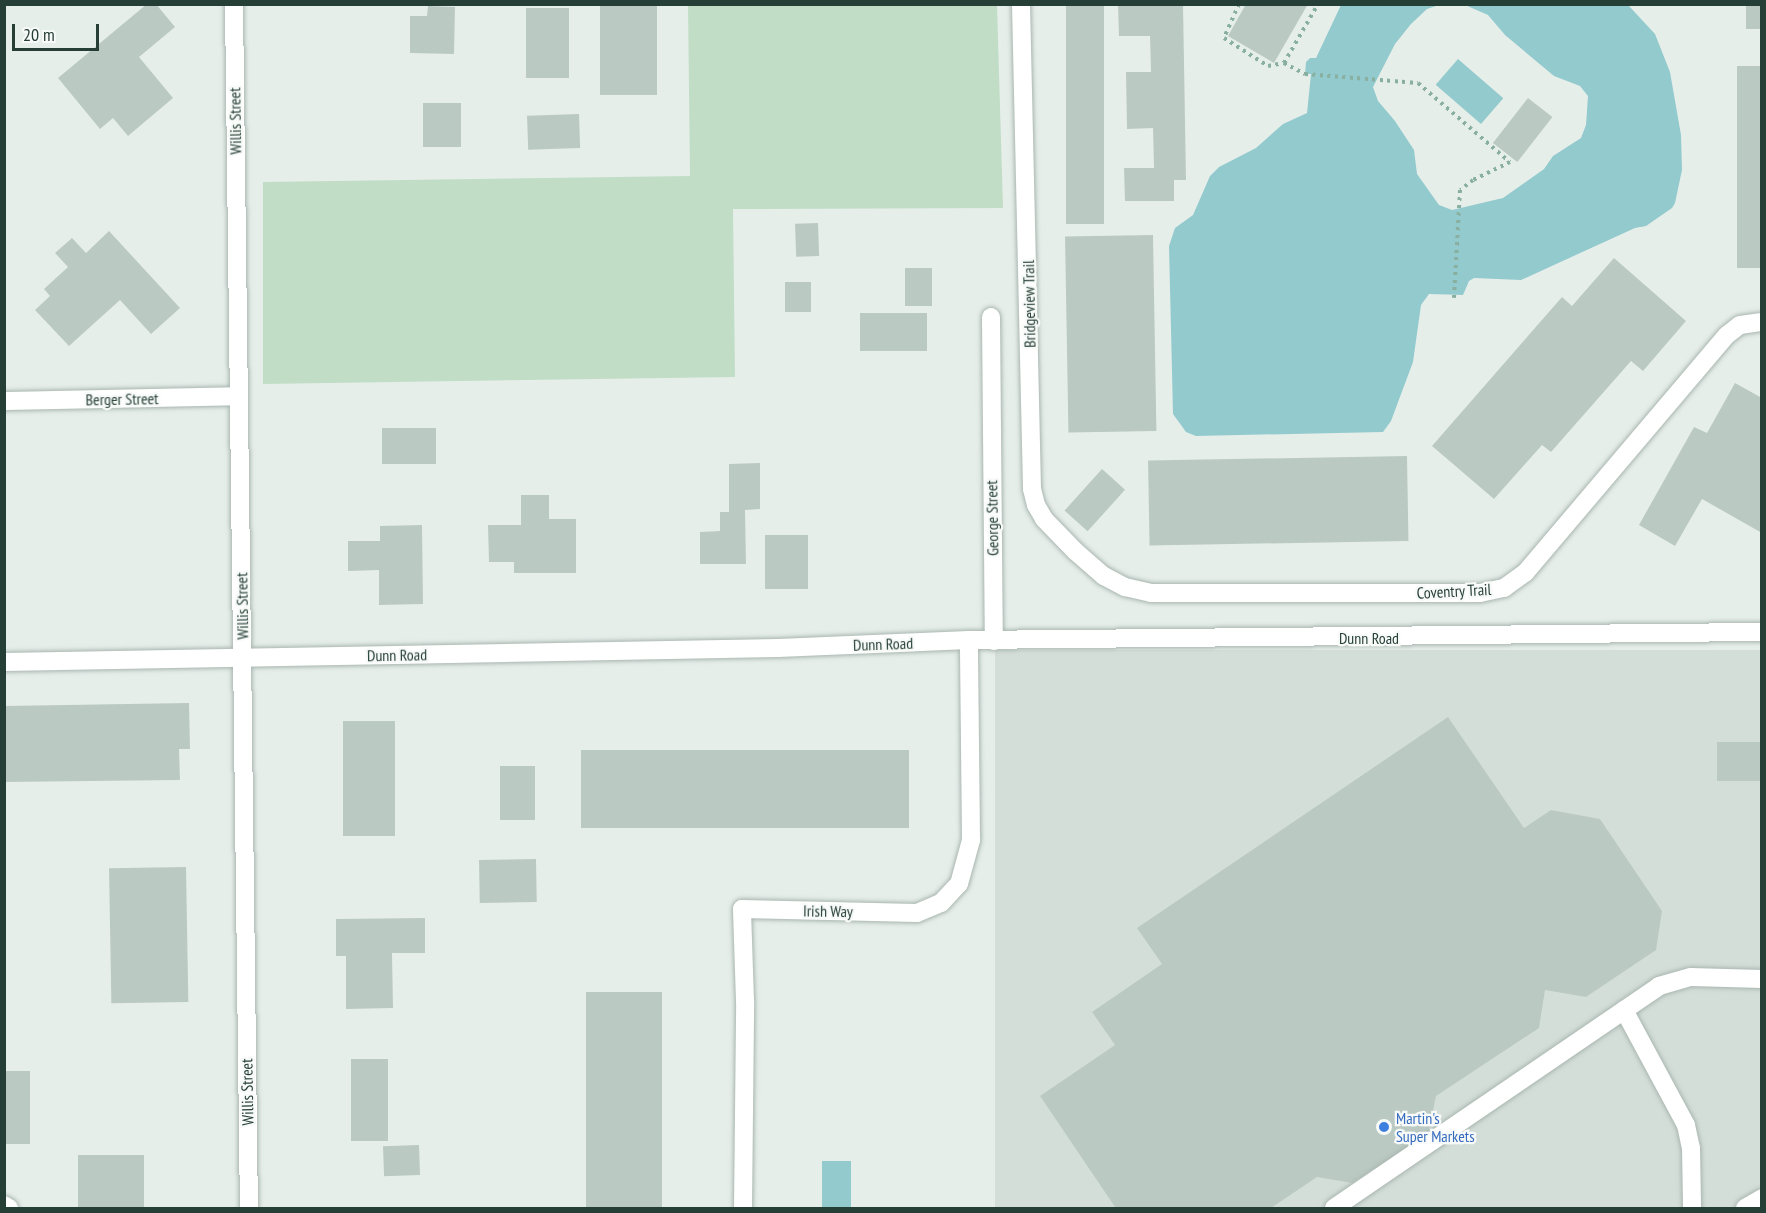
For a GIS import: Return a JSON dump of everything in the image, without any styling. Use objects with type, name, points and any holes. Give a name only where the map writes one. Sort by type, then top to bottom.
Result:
[{"type":"street","name":"Willis Street","points":[[234,4],[249,1209]]},
{"type":"street","name":"Bridgeview Trail","points":[[1022,4],[1032,489],[1036,505],[1044,519],[1075,551],[1104,576]]},
{"type":"street","name":"George Street","points":[[991,317],[994,641]]},
{"type":"street","name":"Coventry Trail","points":[[1104,576],[1125,587],[1151,593],[1480,593],[1504,588],[1525,573],[1727,335],[1740,325],[1761,322]]},
{"type":"street","name":"Berger Street","points":[[4,401],[239,396]]},
{"type":"street","name":"Dunn Road","points":[[4,662],[778,648],[969,640],[1761,632]]},
{"type":"street","name":"Irish Way","points":[[743,1209],[745,1001],[742,909],[917,913],[940,903],[959,884],[971,840],[969,640]]},
{"type":"street","points":[[1334,1209],[1659,986],[1680,978],[1761,979]]},
{"type":"street","points":[[1624,1010],[1686,1125],[1691,1148],[1692,1209]]},
{"type":"street","points":[[1745,1209],[1761,1198]]},
{"type":"street","points":[[4,1205],[9,1209]]},
{"type":"path","points":[[1239,4],[1224,38],[1268,66],[1284,63],[1305,74],[1418,83],[1510,162],[1473,180],[1460,190],[1454,298]]},
{"type":"path","points":[[1284,63],[1318,4]]},
{"type":"shaded area","points":[[995,650],[1761,650],[1761,1208],[995,1208]]},
{"type":"green space","points":[[688,5],[997,5],[1003,208],[733,209],[735,377],[263,384],[263,182],[690,176]]},
{"type":"water","points":[[1341,5],[1439,5],[1427,9],[1411,24],[1395,44],[1373,87],[1378,101],[1395,121],[1414,150],[1417,174],[1439,205],[1452,210],[1503,198],[1544,169],[1553,156],[1581,138],[1586,125],[1588,96],[1580,86],[1554,76],[1505,35],[1488,15],[1465,5],[1629,6],[1655,34],[1670,72],[1681,135],[1682,170],[1675,203],[1672,208],[1646,226],[1635,228],[1521,280],[1474,278],[1469,281],[1463,295],[1429,294],[1421,305],[1413,362],[1391,421],[1383,432],[1196,436],[1186,432],[1173,414],[1169,246],[1175,228],[1193,215],[1210,176],[1219,167],[1256,148],[1283,124],[1307,113],[1311,74],[1305,74],[1306,62],[1310,58],[1316,58]]},
{"type":"water","points":[[1458,59],[1503,98],[1481,124],[1436,85]]},
{"type":"water","points":[[822,1161],[851,1161],[851,1208],[822,1208]]},
{"type":"building","points":[[147,4],[156,4],[175,27],[139,57],[173,98],[128,136],[113,118],[100,129],[58,78]]},
{"type":"building","points":[[1066,4],[1104,4],[1104,224],[1066,224]]},
{"type":"building","points":[[1118,4],[1183,4],[1186,180],[1174,180],[1174,201],[1125,201],[1124,168],[1154,168],[1153,128],[1127,129],[1126,72],[1151,72],[1150,36],[1119,36]]},
{"type":"building","points":[[1246,4],[1308,4],[1274,63],[1228,36]]},
{"type":"building","points":[[1746,4],[1762,4],[1762,29],[1746,29]]},
{"type":"building","points":[[428,6],[455,7],[454,54],[410,53],[410,16],[427,16]]},
{"type":"building","points":[[600,6],[657,6],[657,95],[600,95]]},
{"type":"building","points":[[526,8],[569,8],[569,78],[526,78]]},
{"type":"building","points":[[1737,66],[1762,66],[1762,268],[1737,268]]},
{"type":"building","points":[[1528,98],[1552,117],[1517,162],[1493,143]]},
{"type":"building","points":[[423,103],[461,103],[461,147],[423,147]]},
{"type":"building","points":[[579,114],[580,148],[528,150],[527,116]]},
{"type":"building","points":[[818,223],[819,256],[796,257],[795,224]]},
{"type":"building","points":[[109,231],[180,308],[151,334],[120,300],[69,346],[35,310],[50,296],[44,289],[68,267],[55,253],[72,238],[86,253]]},
{"type":"building","points":[[1153,235],[1156,431],[1068,433],[1065,237]]},
{"type":"building","points":[[1614,258],[1686,321],[1643,371],[1631,361],[1551,452],[1542,445],[1494,499],[1432,446],[1562,297],[1572,306]]},
{"type":"building","points":[[905,268],[932,268],[932,306],[905,306]]},
{"type":"building","points":[[785,282],[811,282],[811,312],[785,312]]},
{"type":"building","points":[[860,313],[927,313],[927,351],[860,351]]},
{"type":"building","points":[[1735,383],[1762,398],[1762,533],[1702,499],[1675,546],[1639,525],[1694,427],[1707,433]]},
{"type":"building","points":[[382,428],[436,428],[436,464],[382,464]]},
{"type":"building","points":[[1407,456],[1408,541],[1150,546],[1148,461]]},
{"type":"building","points":[[760,463],[760,509],[745,510],[746,564],[700,564],[700,532],[720,531],[720,512],[729,512],[729,464]]},
{"type":"building","points":[[1102,469],[1125,490],[1088,531],[1065,511]]},
{"type":"building","points":[[521,495],[549,495],[549,519],[576,519],[576,573],[514,573],[514,562],[489,562],[488,525],[521,525]]},
{"type":"building","points":[[422,525],[423,604],[379,605],[379,570],[348,571],[348,541],[380,541],[380,526]]},
{"type":"building","points":[[765,535],[808,535],[808,589],[765,589]]},
{"type":"building","points":[[189,703],[190,749],[179,749],[180,780],[4,782],[4,706]]},
{"type":"building","points":[[1448,717],[1524,828],[1551,810],[1600,819],[1662,911],[1656,950],[1586,997],[1545,990],[1539,1028],[1436,1096],[1428,1135],[1352,1183],[1317,1177],[1271,1208],[1113,1208],[1115,1207],[1040,1096],[1115,1045],[1092,1012],[1162,964],[1137,928]]},
{"type":"building","points":[[343,721],[395,721],[395,836],[343,836]]},
{"type":"building","points":[[1717,742],[1762,742],[1762,781],[1717,781]]},
{"type":"building","points":[[581,750],[909,750],[909,828],[581,828]]},
{"type":"building","points":[[500,766],[535,766],[535,820],[500,820]]},
{"type":"building","points":[[536,859],[537,902],[480,903],[479,860]]},
{"type":"building","points":[[186,867],[188,1002],[111,1003],[109,868]]},
{"type":"building","points":[[425,918],[425,953],[392,953],[393,1008],[346,1009],[346,956],[336,956],[336,919]]},
{"type":"building","points":[[586,992],[662,992],[662,1208],[586,1208]]},
{"type":"building","points":[[351,1059],[388,1059],[388,1141],[351,1141]]},
{"type":"building","points":[[4,1071],[30,1071],[30,1144],[4,1144]]},
{"type":"building","points":[[419,1145],[420,1175],[384,1176],[383,1146]]},
{"type":"building","points":[[78,1155],[144,1155],[144,1208],[78,1208]]},
{"type":"place","name":"Martin's Super Markets","points":[[1384,1127]]}]
